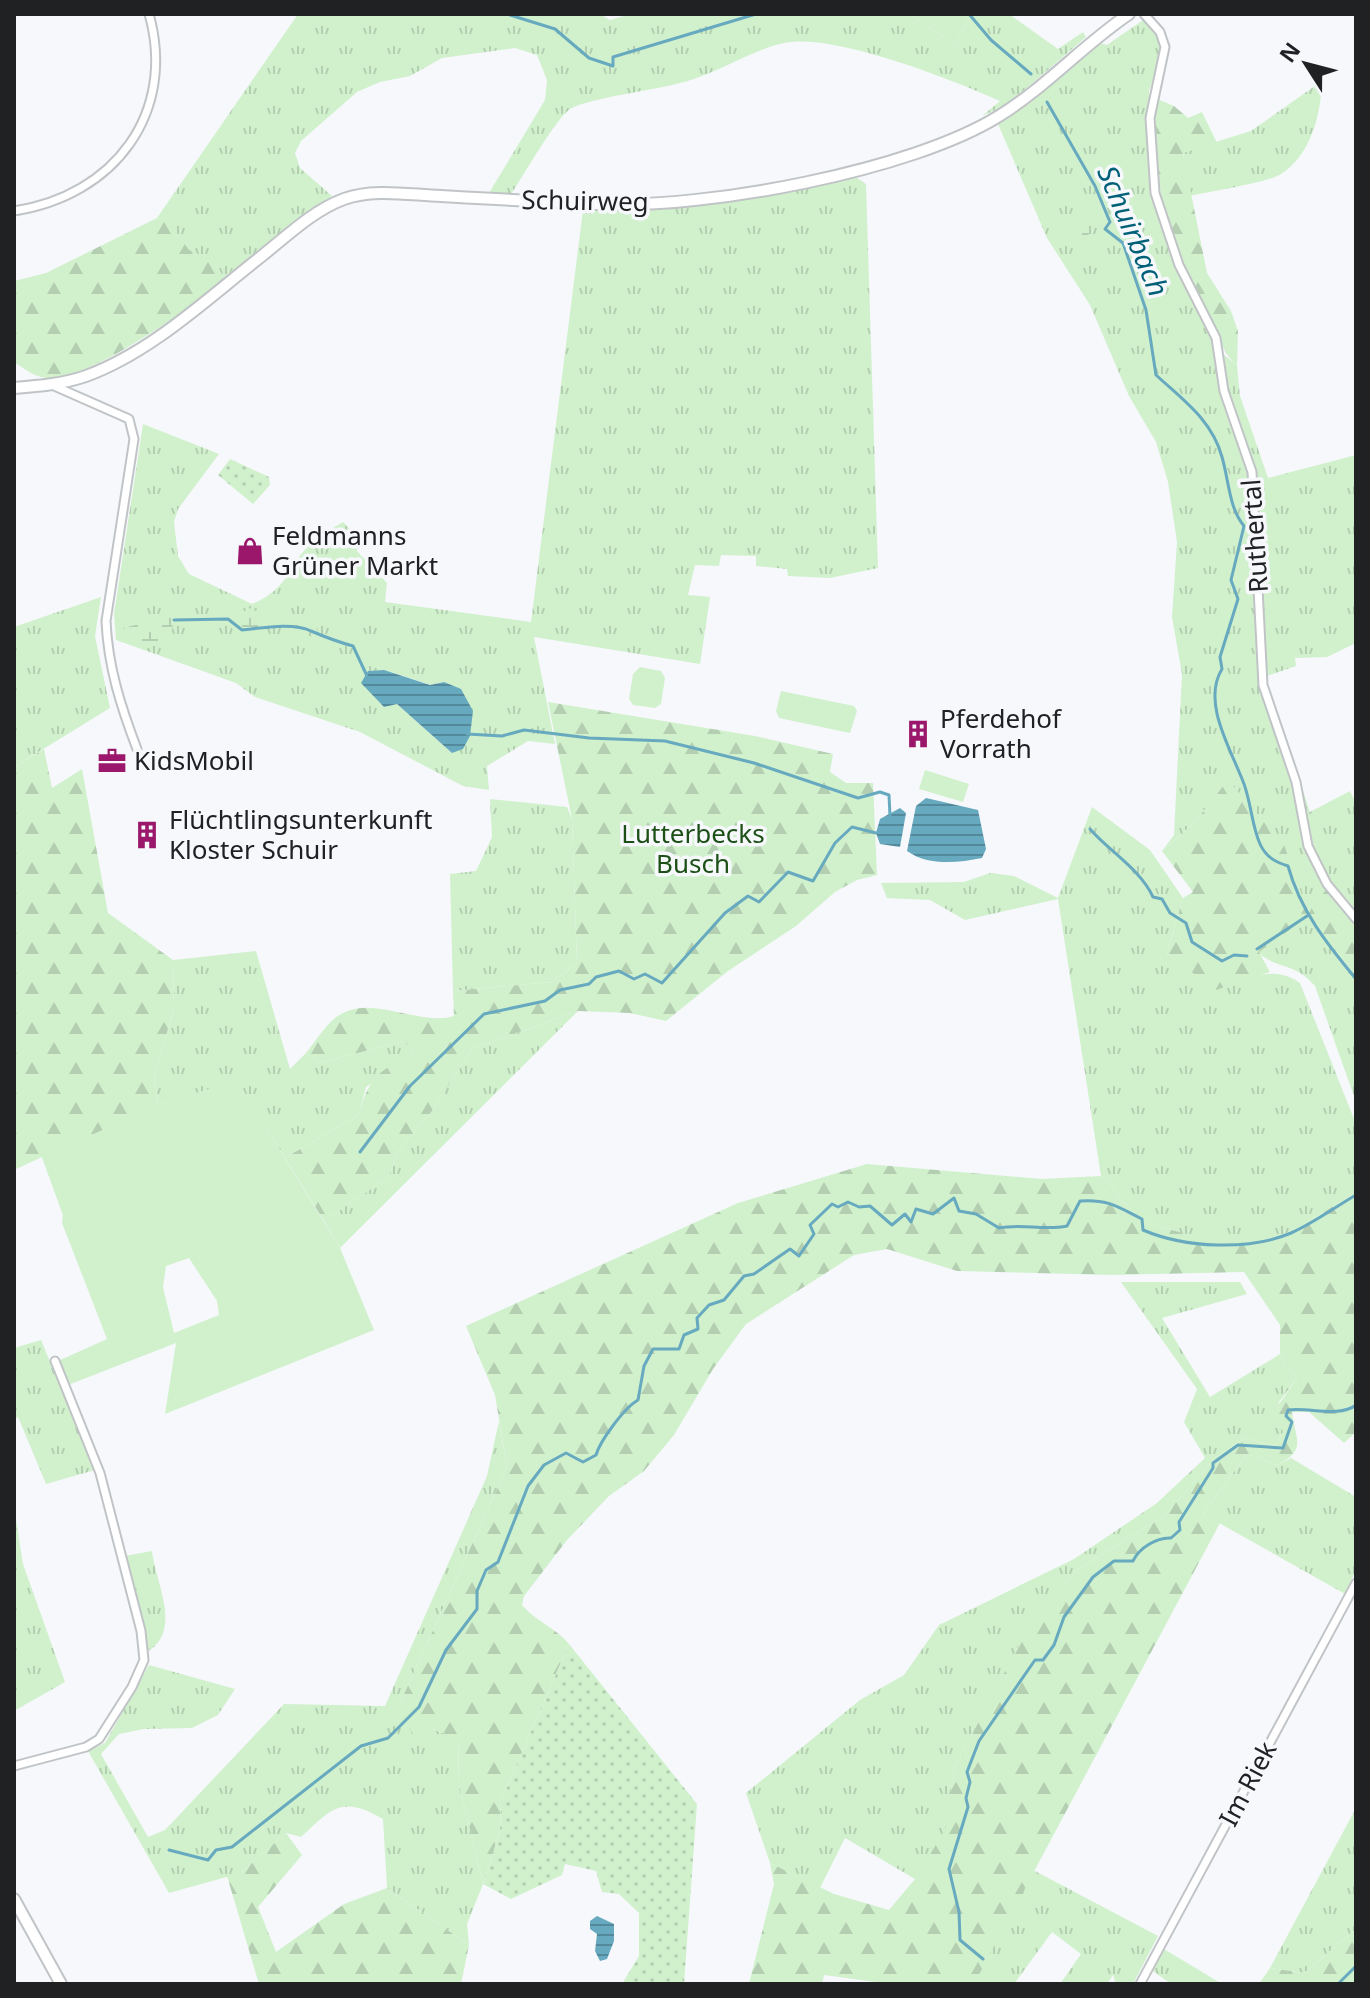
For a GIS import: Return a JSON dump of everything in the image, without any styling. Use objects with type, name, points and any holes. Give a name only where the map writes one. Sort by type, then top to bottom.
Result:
[{"type":"main road","name":"Schuirweg","points":[[14,388],[50,385],[88,375],[140,347],[295,230],[343,199],[383,194],[606,204],[664,202],[790,184],[867,167],[959,135],[997,118],[1036,90],[1088,42],[1129,14]]},
{"type":"main road","points":[[14,1899],[61,1984]]},
{"type":"street","points":[[14,211],[30,209],[84,188],[131,146],[152,102],[159,60],[149,14]]},
{"type":"street","name":"Ruthertal","points":[[1144,14],[1160,32],[1165,47],[1150,118],[1155,193],[1179,265],[1216,338],[1224,391],[1252,472],[1263,685],[1296,782],[1308,846],[1327,884],[1356,919]]},
{"type":"street","name":"Schuirweg","points":[[50,385],[129,419],[134,439],[106,621],[107,649],[116,690],[137,749]]},
{"type":"street","points":[[14,1766],[93,1744],[112,1722],[144,1660],[141,1631],[100,1473],[55,1361]]},
{"type":"street","name":"Im Riek","points":[[1140,1984],[1356,1583]]},
{"type":"green space","points":[[298,14],[600,14],[610,20],[631,14],[909,14],[954,44],[970,20],[961,14],[1009,14],[1058,49],[1083,32],[1086,37],[1007,105],[982,116],[1000,101],[893,60],[832,44],[805,41],[771,46],[691,80],[570,109],[548,136],[511,194],[489,193],[545,100],[547,80],[537,55],[515,48],[442,58],[410,76],[380,82],[357,92],[301,141],[295,153],[300,168],[332,196],[224,277],[210,262],[188,250],[157,218]]},
{"type":"green space","points":[[909,14],[961,14],[970,20],[954,44]]},
{"type":"green space","points":[[1143,20],[1160,40],[1161,54],[1149,91],[1150,183],[1178,272],[1216,346],[1222,400],[1251,483],[1259,684],[1292,781],[1305,847],[1323,881],[1310,916],[1356,976],[1356,1102],[1315,986],[1300,973],[1258,952],[1228,781],[1194,823],[1162,851],[1174,835],[1182,674],[1172,617],[1177,542],[1168,482],[1156,442],[1129,396],[1090,305],[1047,238],[998,124],[1030,103],[1097,42],[1107,45]]},
{"type":"green space","points":[[1322,81],[1312,133],[1291,166],[1264,181],[1190,196],[1183,152],[1251,131]]},
{"type":"green space","points":[[1155,98],[1174,106],[1188,118],[1202,112],[1217,143],[1183,153],[1207,273],[1231,311],[1238,331],[1237,365],[1225,351],[1197,295],[1166,216],[1156,161]]},
{"type":"green space","points":[[856,177],[866,184],[878,568],[830,578],[788,576],[787,569],[756,566],[756,556],[721,555],[719,566],[695,565],[688,595],[710,597],[700,664],[534,637],[555,744],[528,741],[487,766],[489,790],[463,786],[360,732],[255,697],[236,683],[116,640],[114,614],[143,424],[219,454],[178,509],[174,522],[178,556],[189,574],[252,604],[284,580],[306,549],[343,522],[358,537],[357,551],[387,583],[385,602],[531,622],[583,210],[686,204]],"holes":[[[384,670],[431,685],[444,682],[452,753],[397,704]]]},
{"type":"green space","points":[[157,218],[171,225],[189,250],[211,260],[228,282],[136,342],[82,370],[59,377],[41,377],[14,362],[14,281],[46,273]]},
{"type":"green space","points":[[1081,221],[1090,230],[1081,239],[1072,230]]},
{"type":"green space","points":[[1224,355],[1237,365],[1240,396],[1268,478],[1356,455],[1356,643],[1327,657],[1295,658],[1296,666],[1264,677],[1257,481],[1227,390]]},
{"type":"green space","points":[[230,459],[269,477],[270,485],[253,504],[218,475]]},
{"type":"green space","points":[[101,597],[95,636],[110,708],[14,767],[14,627]]},
{"type":"green space","points":[[251,608],[262,615],[267,627],[252,636],[235,634],[228,619]]},
{"type":"green space","points":[[165,615],[174,620],[167,649],[125,635],[123,629]]},
{"type":"green space","points":[[311,616],[320,637],[299,635],[294,629],[298,617]]},
{"type":"green space","points":[[640,667],[661,671],[665,678],[661,704],[655,708],[633,705],[629,699],[633,674]]},
{"type":"green space","points":[[781,691],[854,706],[857,711],[850,733],[779,718],[776,711]]},
{"type":"green space","name":"Lutterbecks Busch","points":[[548,702],[755,736],[833,754],[830,772],[846,783],[873,783],[877,875],[857,880],[835,892],[796,926],[728,971],[666,1021],[630,1013],[578,1011],[472,1049],[432,1111],[399,1150],[388,1177],[324,1221],[285,1158],[359,1114],[372,1082],[392,1065],[414,1053],[404,1041],[319,1063],[306,1053],[323,1030],[335,1018],[363,1008],[425,1017],[454,1016],[453,991],[552,982],[577,963],[572,819]]},
{"type":"green space","points":[[44,749],[52,788],[82,769],[108,913],[173,960],[174,1008],[154,1077],[158,1105],[63,1215],[42,1157],[14,1170],[14,767]]},
{"type":"green space","points":[[925,770],[969,784],[963,802],[919,789]]},
{"type":"green space","points":[[1298,776],[1310,812],[1350,791],[1356,803],[1356,915],[1331,882],[1315,850]]},
{"type":"green space","points":[[1228,780],[1284,845],[1309,914],[1323,881],[1356,923],[1356,976],[1309,916],[1259,952],[1270,972],[1216,990],[1167,954],[1183,898],[1193,892],[1162,851],[1194,823]]},
{"type":"green space","points":[[490,799],[567,807],[572,819],[577,963],[552,982],[453,991],[450,874],[476,871],[492,837]]},
{"type":"green space","points":[[1092,807],[1150,850],[1183,898],[1167,954],[1216,989],[1269,974],[1280,974],[1300,983],[1356,1124],[1356,1192],[1293,1230],[1255,1240],[1233,1241],[1189,1235],[1168,1229],[1133,1212],[1101,1176],[1058,899],[965,920],[930,900],[887,898],[881,883],[964,882],[990,873],[1014,876],[1058,898]]},
{"type":"green space","points":[[256,951],[290,1069],[306,1053],[319,1063],[404,1041],[414,1053],[366,1087],[359,1114],[285,1158],[237,1081],[158,1105],[154,1077],[174,1008],[173,960]]},
{"type":"green space","points":[[578,1011],[340,1248],[324,1221],[388,1177],[399,1150],[432,1111],[472,1049]]},
{"type":"green space","points":[[237,1080],[340,1248],[374,1330],[165,1414],[176,1343],[68,1385],[58,1361],[107,1339],[62,1223],[63,1215],[42,1157],[158,1105]],"holes":[[[189,1258],[217,1301],[219,1315],[174,1333],[163,1287],[166,1266]]]},
{"type":"green space","points":[[867,1164],[1042,1179],[1101,1176],[1133,1212],[1168,1229],[1212,1239],[1255,1240],[1275,1236],[1293,1230],[1356,1192],[1356,1432],[1344,1443],[1309,1412],[1292,1412],[1297,1443],[1293,1454],[1277,1465],[1247,1454],[1203,1514],[1220,1523],[974,1984],[890,1984],[824,1975],[822,1984],[749,1984],[774,1884],[770,1863],[834,1894],[889,1910],[915,1879],[945,1830],[954,1769],[1024,1635],[1077,1570],[1164,1516],[1216,1457],[1245,1438],[1275,1446],[1283,1432],[1273,1413],[1297,1378],[1280,1354],[1280,1325],[1244,1272],[1111,1275],[957,1271],[887,1249],[854,1255],[746,1324],[713,1369],[674,1435],[644,1471],[609,1496],[567,1540],[524,1596],[522,1605],[527,1611],[569,1644],[501,1801],[500,1831],[483,1884],[458,1780],[459,1740],[433,1729],[415,1742],[400,1703],[507,1467],[495,1395],[466,1326],[738,1203]]},
{"type":"green space","points":[[1121,1282],[1240,1282],[1247,1294],[1162,1318],[1210,1397],[1280,1354],[1297,1378],[1279,1402],[1283,1432],[1275,1446],[1245,1438],[1216,1457],[1164,1516],[1077,1570],[1024,1636],[954,1769],[946,1830],[915,1879],[845,1838],[820,1888],[770,1863],[746,1793],[860,1700],[904,1675],[939,1625],[1074,1559],[1157,1503],[1205,1458],[1184,1422],[1197,1389]]},
{"type":"green space","points":[[41,1340],[95,1470],[46,1484],[18,1417],[14,1419],[14,1348]]},
{"type":"green space","points":[[499,1421],[507,1467],[400,1703],[432,1729],[459,1739],[458,1780],[483,1884],[467,1924],[469,1945],[387,1888],[383,1819],[357,1808],[338,1808],[330,1812],[301,1837],[286,1833],[241,1873],[169,1893],[88,1751],[105,1743],[149,1665],[235,1689],[218,1715],[192,1728],[144,1729],[119,1734],[101,1754],[148,1837],[165,1830],[284,1704],[385,1706],[487,1476]]},
{"type":"green space","points":[[1247,1454],[1277,1465],[1291,1458],[1356,1497],[1356,1570],[1345,1594],[1203,1514]]},
{"type":"green space","points":[[14,1506],[23,1564],[65,1682],[14,1711]]},
{"type":"green space","points":[[152,1551],[166,1618],[159,1642],[149,1651],[125,1556]]},
{"type":"green space","points":[[569,1644],[697,1804],[684,1984],[622,1984],[639,1956],[639,1913],[619,1894],[602,1892],[596,1871],[565,1864],[562,1875],[511,1899],[483,1884],[500,1831],[501,1801]]},
{"type":"green space","points":[[1356,1808],[1356,1929],[1304,1973],[1270,1968]]},
{"type":"green space","points":[[286,1833],[302,1855],[258,1907],[276,1952],[344,1904],[387,1888],[469,1945],[461,1984],[259,1984],[227,1876],[241,1873]]},
{"type":"green space","points":[[1033,1870],[1158,1936],[1133,1984],[1116,1984],[1113,1975],[1107,1984],[1060,1984],[1081,1954],[1052,1932],[1014,1984],[972,1983]]},
{"type":"green space","points":[[1356,1929],[1356,1984],[1259,1984],[1270,1968],[1304,1973]]},
{"type":"green space","points":[[1164,1949],[1222,1984],[1171,1984],[1153,1971]]},
{"type":"water","points":[[384,670],[430,685],[444,682],[461,689],[473,711],[470,736],[463,749],[452,753],[397,704],[384,707],[361,683],[368,671]]},
{"type":"water","points":[[926,798],[978,810],[986,849],[982,858],[933,861],[907,851],[916,806]]},
{"type":"water","points":[[900,808],[906,813],[900,847],[880,844],[876,833],[880,819]]},
{"type":"water","points":[[597,1916],[614,1924],[614,1941],[607,1959],[600,1961],[595,1951],[597,1934],[590,1929],[590,1921]]},
{"type":"waterway","name":"Schuirbach","points":[[507,14],[555,29],[589,58],[613,66],[613,57],[756,14]]},
{"type":"waterway","name":"Schuirbach","points":[[969,14],[991,40],[1031,74]]},
{"type":"waterway","name":"Schuirbach","points":[[1047,102],[1095,186],[1110,222],[1105,229],[1123,243],[1146,310],[1156,375],[1204,421],[1217,444],[1232,503],[1244,526],[1231,580],[1238,599],[1220,657],[1222,669],[1216,682],[1217,712],[1244,784],[1260,844],[1271,858],[1288,866],[1307,912],[1356,979]]},
{"type":"waterway","points":[[174,620],[228,619],[242,630],[277,626],[304,628],[353,646],[367,676]]},
{"type":"waterway","points":[[467,734],[502,736],[524,730],[589,738],[665,741],[754,763],[858,798],[880,792],[889,795],[890,816]]},
{"type":"waterway","points":[[360,1152],[410,1086],[484,1014],[545,1001],[560,990],[589,984],[596,977],[619,971],[634,979],[645,974],[662,983],[725,913],[748,896],[759,902],[788,872],[813,881],[835,843],[852,827],[876,833]]},
{"type":"waterway","points":[[1090,829],[1133,869],[1153,897],[1162,899],[1170,913],[1186,923],[1192,942],[1222,961],[1234,955],[1247,956]]},
{"type":"waterway","points":[[1257,949],[1307,916]]},
{"type":"waterway","points":[[169,1850],[208,1860],[216,1850],[232,1847],[361,1746],[388,1738],[419,1707],[446,1650],[477,1609],[477,1591],[486,1570],[498,1562],[528,1486],[544,1465],[566,1453],[583,1462],[596,1455],[613,1425],[638,1400],[644,1366],[653,1349],[679,1349],[684,1335],[698,1329],[697,1318],[709,1305],[724,1300],[744,1276],[754,1274],[790,1249],[799,1256],[814,1234],[810,1225],[832,1204],[838,1207],[848,1202],[859,1207],[870,1206],[892,1225],[905,1214],[911,1222],[916,1209],[933,1214],[954,1198],[959,1211],[976,1214],[999,1228],[1049,1228],[1067,1226],[1080,1201],[1099,1201],[1142,1219],[1143,1230],[1160,1236],[1197,1244],[1237,1245],[1291,1233],[1356,1195]]},
{"type":"waterway","points":[[983,1959],[960,1940],[959,1912],[949,1869],[968,1807],[966,1798],[970,1782],[967,1772],[979,1741],[1035,1660],[1043,1660],[1054,1645],[1064,1617],[1093,1577],[1114,1561],[1133,1561],[1149,1544],[1171,1538],[1180,1530],[1179,1522],[1213,1468],[1213,1463],[1238,1445],[1283,1448],[1292,1422],[1286,1416],[1288,1410],[1333,1412],[1356,1405]]},
{"type":"waterway","points":[[1338,1984],[1356,1966]]},
{"type":"place","name":"Feldmanns Grüner Markt","points":[[250,551]]},
{"type":"place","name":"Pferdehof Vorrath","points":[[918,734]]},
{"type":"place","name":"KidsMobil","points":[[112,761]]},
{"type":"place","name":"Flüchtlingsunterkunft Kloster Schuir","points":[[147,835]]}]
